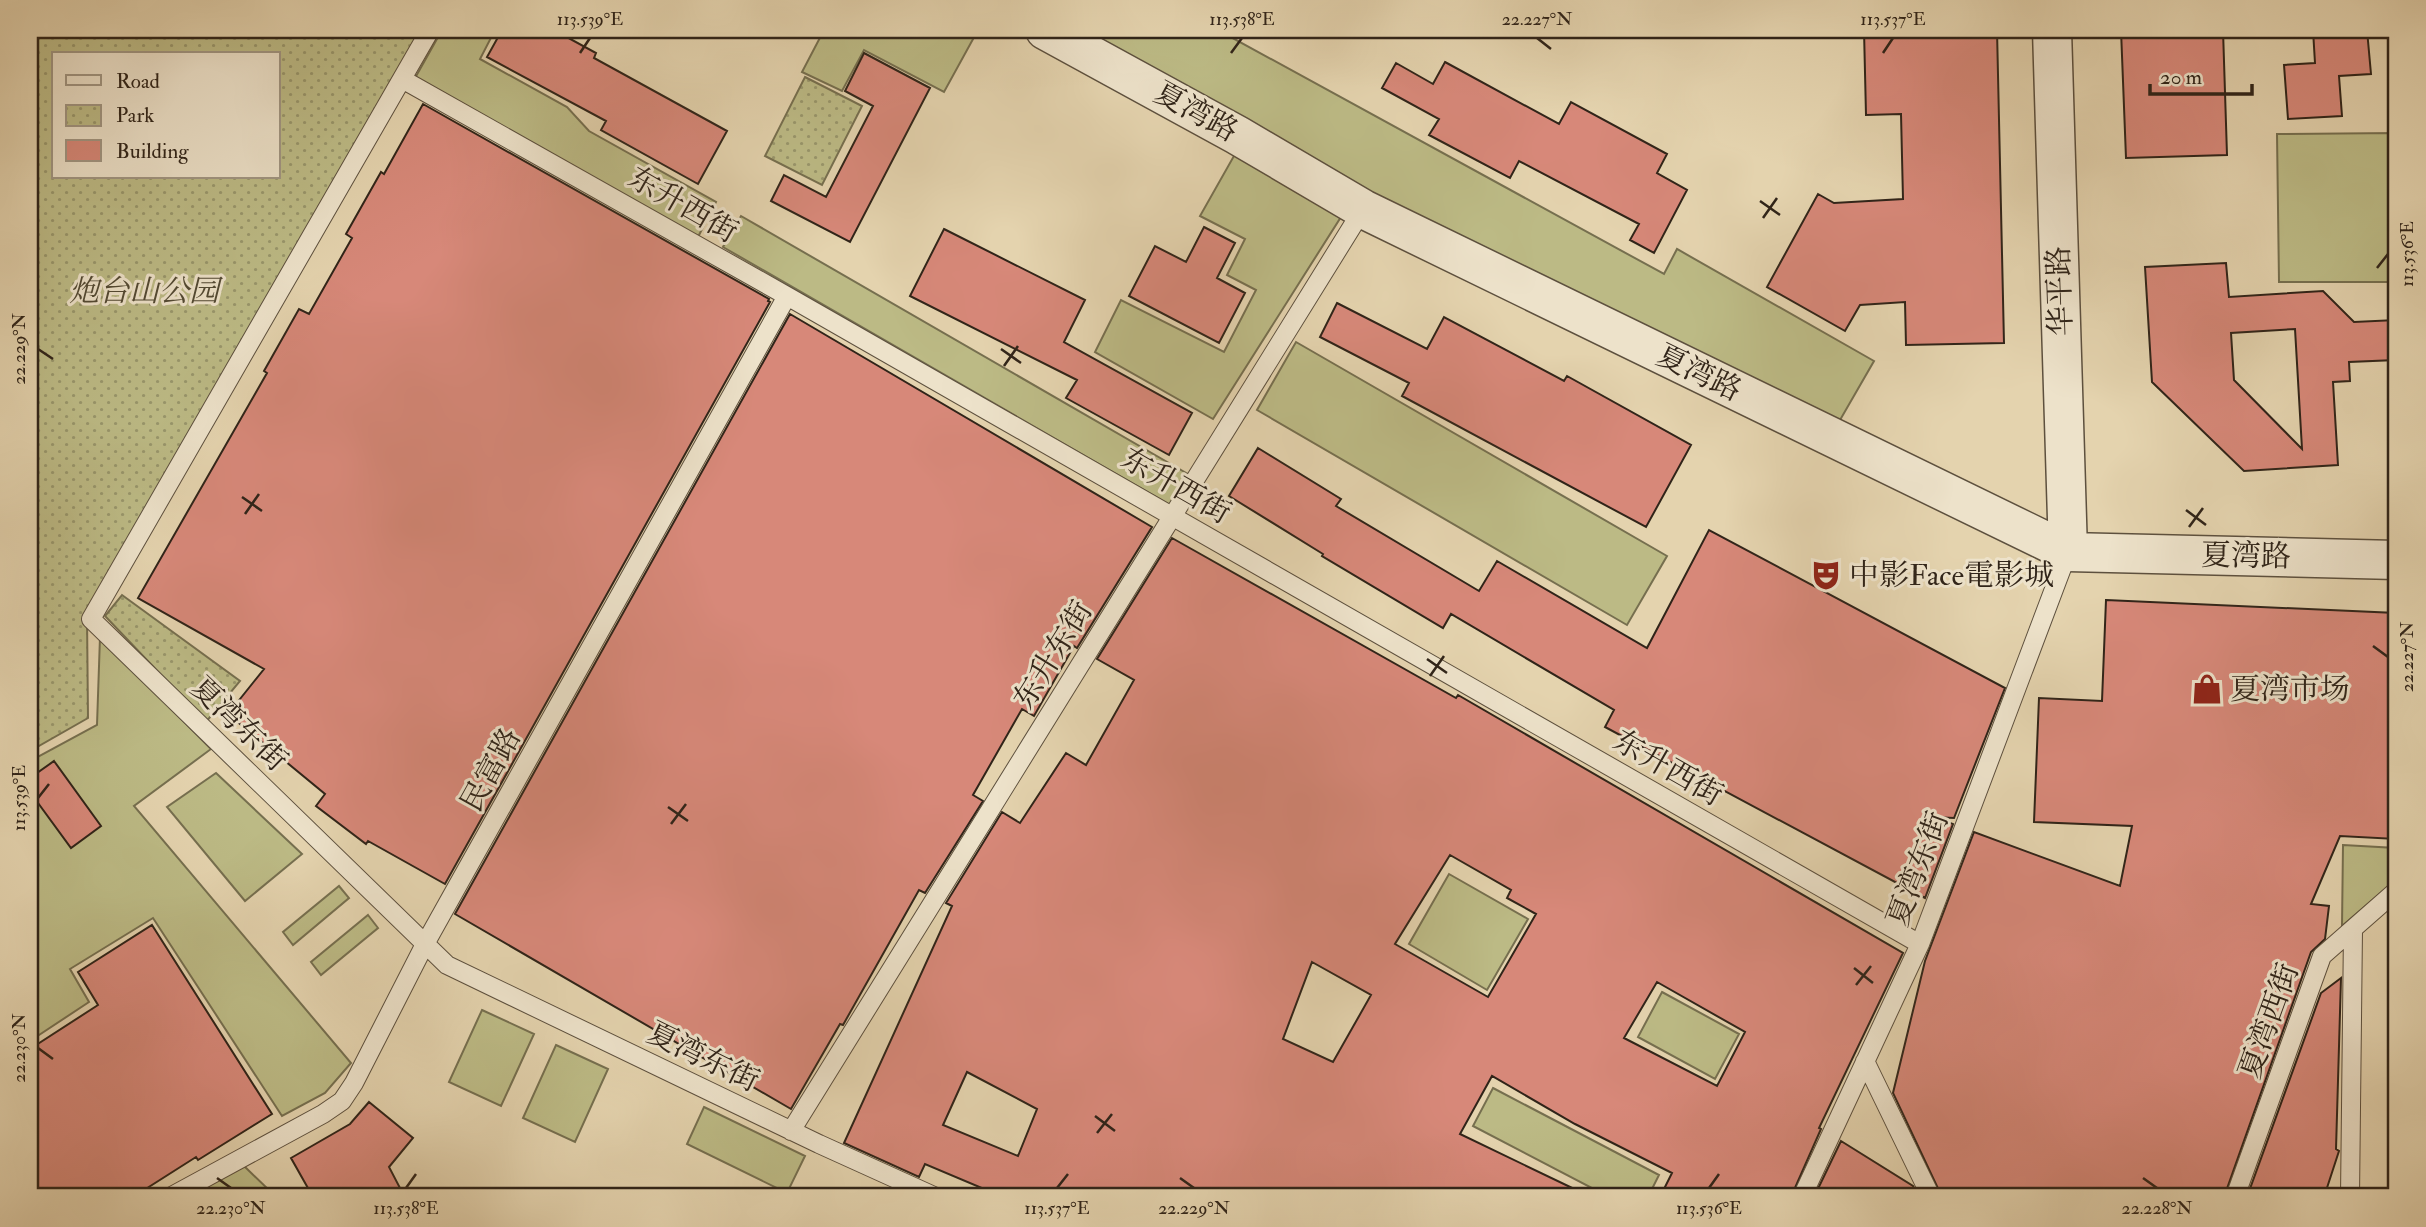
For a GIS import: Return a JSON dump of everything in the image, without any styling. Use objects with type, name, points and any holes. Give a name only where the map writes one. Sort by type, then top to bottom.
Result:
[{"type":"street","name":"夏湾路","points":[[1045,30],[1237,135],[1363,209],[2068,552],[2396,559]]},
{"type":"street","name":"华平路","points":[[2052,30],[2068,552]]},
{"type":"lane","name":"夏湾东街","points":[[430,30],[90,619],[447,965],[791,1131],[936,1197]]},
{"type":"lane","name":"东升西街","points":[[402,79],[1920,944]]},
{"type":"lane","name":"东升东街","points":[[791,1131],[1363,209]]},
{"type":"lane","name":"民富路","points":[[170,1197],[342,1101],[354,1083],[425,944],[787,296]]},
{"type":"lane","name":"夏湾东街","points":[[1802,1197],[1920,944],[2068,552]]},
{"type":"lane","name":"夏湾西街","points":[[2235,1197],[2322,956],[2396,891]]},
{"type":"lane","points":[[2350,1197],[2353,929]]},
{"type":"lane","points":[[1865,1061],[1931,1197]]},
{"type":"green space","name":"炮台山公园","points":[[30,30],[425,30],[87,616],[88,718],[30,751]]},
{"type":"green space","points":[[442,30],[495,30],[480,59],[567,107],[589,131],[716,202],[698,237],[415,78]]},
{"type":"green space","points":[[824,30],[978,30],[944,92],[864,50],[842,91],[802,72]]},
{"type":"green space","points":[[1083,30],[1218,30],[1664,274],[1677,249],[1874,361],[1836,427],[1367,194]]},
{"type":"green space","points":[[805,77],[862,106],[822,185],[765,156]]},
{"type":"green space","points":[[2396,133],[2396,282],[2279,282],[2277,134]]},
{"type":"green space","points":[[1239,147],[1346,209],[1213,419],[1095,352],[1121,300],[1224,352],[1256,290],[1227,275],[1245,239],[1200,216]]},
{"type":"green space","points":[[741,216],[1188,474],[1170,505],[723,247]]},
{"type":"green space","points":[[1296,342],[1667,556],[1627,625],[1257,410]]},
{"type":"green space","points":[[122,595],[240,681],[206,722],[105,616]]},
{"type":"green space","points":[[100,637],[211,749],[134,806],[351,1063],[325,1093],[282,1116],[153,918],[70,969],[89,1002],[30,1041],[30,761],[97,725]]},
{"type":"green space","points":[[216,773],[302,854],[245,901],[167,807]]},
{"type":"green space","points":[[2343,845],[2396,848],[2396,880],[2342,926]]},
{"type":"green space","points":[[1449,874],[1528,919],[1487,990],[1409,944]]},
{"type":"green space","points":[[339,886],[349,898],[293,945],[283,932]]},
{"type":"green space","points":[[368,915],[378,928],[321,975],[311,962]]},
{"type":"green space","points":[[1662,992],[1739,1034],[1715,1079],[1638,1037]]},
{"type":"green space","points":[[482,1010],[534,1034],[501,1106],[449,1082]]},
{"type":"green space","points":[[556,1045],[608,1069],[575,1142],[523,1118]]},
{"type":"green space","points":[[1493,1088],[1659,1175],[1648,1197],[1609,1197],[1473,1126]]},
{"type":"green space","points":[[704,1107],[805,1156],[787,1193],[687,1144]]},
{"type":"green space","points":[[243,1165],[270,1191],[264,1197],[186,1197]]},
{"type":"building","points":[[502,30],[554,30],[596,53],[594,58],[727,131],[698,184],[601,130],[606,121],[487,57]]},
{"type":"building","points":[[1864,30],[1997,30],[2004,343],[1906,345],[1905,302],[1860,305],[1845,331],[1767,287],[1818,194],[1834,203],[1903,199],[1901,114],[1866,115]]},
{"type":"building","points":[[2121,30],[2223,30],[2227,155],[2126,158]]},
{"type":"building","points":[[2313,30],[2367,30],[2371,74],[2339,76],[2342,116],[2288,119],[2284,65],[2315,63]]},
{"type":"building","points":[[864,53],[930,88],[850,242],[771,201],[784,175],[826,197],[873,106],[845,91]]},
{"type":"building","points":[[1445,62],[1559,124],[1571,102],[1667,154],[1657,173],[1687,190],[1654,253],[1630,240],[1639,224],[1519,161],[1510,178],[1429,135],[1439,119],[1382,88],[1396,63],[1433,84]]},
{"type":"building","points":[[423,104],[769,299],[770,302],[445,884],[368,841],[366,844],[316,806],[325,794],[228,714],[264,669],[138,598],[267,373],[264,371],[299,309],[309,314],[352,238],[346,234],[381,172],[384,174]]},
{"type":"building","points":[[1204,227],[1235,243],[1217,278],[1245,293],[1219,343],[1129,296],[1155,246],[1186,262]]},
{"type":"building","points":[[944,229],[1085,300],[1064,342],[1192,413],[1169,455],[1066,398],[1077,380],[910,296]]},
{"type":"building","points":[[2226,263],[2229,297],[2323,291],[2354,322],[2396,320],[2396,360],[2349,362],[2350,381],[2333,382],[2338,465],[2244,471],[2152,382],[2145,267]],"holes":[[[2295,329],[2302,449],[2234,380],[2231,333]]]},
{"type":"building","points":[[1337,303],[1427,349],[1444,317],[1564,381],[1567,376],[1691,445],[1646,527],[1402,396],[1409,383],[1320,337]]},
{"type":"building","points":[[790,314],[1152,527],[1077,648],[1074,646],[1034,716],[1022,709],[973,795],[983,801],[925,893],[919,890],[843,1025],[840,1024],[791,1109],[455,914]]},
{"type":"building","points":[[1258,448],[1341,499],[1336,506],[1479,591],[1497,561],[1647,648],[1709,530],[2005,688],[1954,818],[1934,817],[1953,824],[1925,898],[1605,727],[1614,710],[1451,614],[1443,628],[1322,556],[1323,554],[1229,496]]},
{"type":"building","points":[[1172,538],[1456,698],[1458,695],[1903,953],[1819,1128],[1821,1129],[1791,1197],[1660,1197],[1672,1173],[1575,1124],[1492,1076],[1460,1134],[1591,1197],[1003,1197],[925,1164],[919,1177],[844,1143],[952,906],[946,903],[1002,812],[1020,823],[1066,753],[1086,765],[1134,680],[1097,659]],"holes":[[[1450,855],[1511,890],[1507,898],[1536,914],[1488,997],[1395,944]],[[1312,962],[1371,995],[1333,1062],[1283,1039]],[[1657,982],[1745,1032],[1717,1086],[1624,1038]],[[967,1072],[1037,1109],[1018,1156],[943,1125]]]},
{"type":"building","points":[[2106,600],[2396,613],[2396,839],[2340,836],[2311,904],[2329,906],[2325,939],[2311,952],[2224,1197],[1942,1197],[1893,1093],[1925,961],[1974,832],[2120,886],[2132,826],[2034,822],[2039,698],[2102,701]]},
{"type":"building","points":[[54,761],[101,826],[71,848],[30,792],[30,778]]},
{"type":"building","points":[[152,925],[272,1114],[133,1197],[30,1197],[30,1049],[98,1005],[78,972]]},
{"type":"building","points":[[2341,978],[2336,1149],[2339,1151],[2324,1197],[2247,1197],[2321,993]]},
{"type":"building","points":[[369,1102],[413,1138],[389,1167],[400,1188],[383,1197],[313,1197],[291,1158],[350,1124]]},
{"type":"building","points":[[1841,1141],[1913,1186],[1918,1197],[1814,1197]]},
{"type":"place","name":"中影Face電影城","points":[[1826,575]]},
{"type":"place","name":"夏湾市场","points":[[2207,689]]}]
